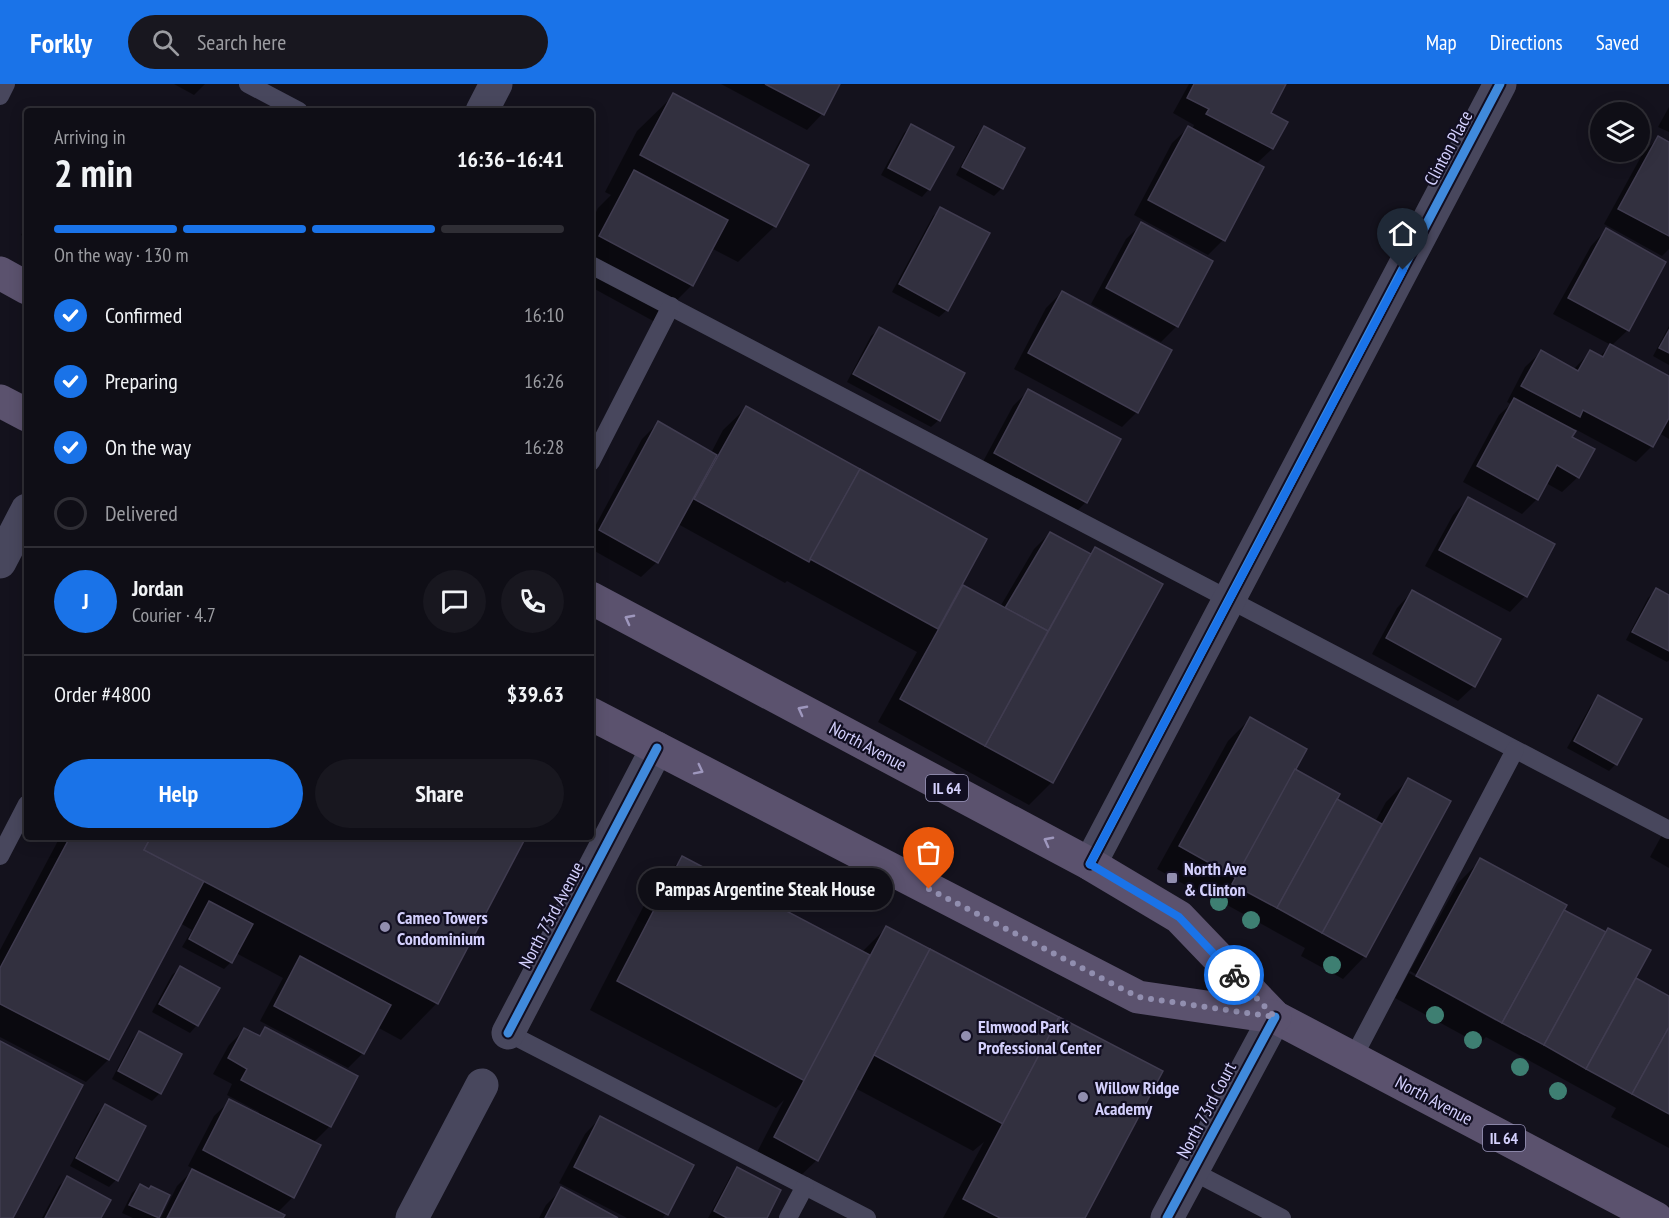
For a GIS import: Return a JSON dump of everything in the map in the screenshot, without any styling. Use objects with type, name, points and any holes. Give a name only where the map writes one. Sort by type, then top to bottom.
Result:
[{"type":"main road","points":[[0,273],[24,286]]},
{"type":"main road","points":[[0,401],[24,414]]},
{"type":"main road","name":"North Avenue","points":[[594,600],[1090,864],[1179,917],[1275,1017],[1656,1218]]},
{"type":"main road","name":"North Avenue","points":[[594,716],[1138,997],[1275,1017]]},
{"type":"street","points":[[484,108],[496,84]]},
{"type":"street","name":"Clinton Place","points":[[1090,864],[1500,84]]},
{"type":"street","points":[[0,562],[24,516]]},
{"type":"street","name":"North 73rd Avenue","points":[[508,1033],[657,748]]},
{"type":"street","name":"North 73rd Court","points":[[1167,1218],[1275,1017]]},
{"type":"street","points":[[412,1218],[483,1084]]},
{"type":"lane","points":[[0,96],[6,84]]},
{"type":"lane","points":[[248,84],[293,108]]},
{"type":"lane","points":[[594,267],[1515,750],[1667,823]]},
{"type":"lane","points":[[594,456],[670,306]]},
{"type":"lane","points":[[1353,1058],[1515,750]]},
{"type":"lane","points":[[0,856],[24,810]]},
{"type":"lane","points":[[508,1033],[867,1218]]},
{"type":"lane","points":[[1192,1171],[1282,1218]]},
{"type":"lane","points":[[788,1218],[805,1186]]},
{"type":"building","points":[[765,84],[840,84],[824,115]]},
{"type":"building","points":[[1194,84],[1286,84],[1271,113],[1288,122],[1273,149],[1206,114],[1209,109],[1187,98]]},
{"type":"building","points":[[673,93],[809,165],[776,227],[640,155]]},
{"type":"building","points":[[911,124],[954,147],[930,190],[888,168]]},
{"type":"building","points":[[984,126],[1025,148],[1003,189],[962,167]]},
{"type":"building","points":[[1188,126],[1264,167],[1225,241],[1148,200]]},
{"type":"building","points":[[1658,136],[1669,142],[1669,236],[1618,209],[1644,162],[1650,162],[1650,151]]},
{"type":"building","points":[[634,170],[728,220],[693,286],[599,236]]},
{"type":"building","points":[[940,207],[990,233],[948,311],[899,284]]},
{"type":"building","points":[[1141,222],[1213,261],[1178,327],[1106,288]]},
{"type":"building","points":[[1606,228],[1666,262],[1629,331],[1568,298]]},
{"type":"building","points":[[1062,291],[1172,350],[1138,413],[1028,353]]},
{"type":"building","points":[[879,327],[965,373],[940,421],[853,374]]},
{"type":"building","points":[[1669,330],[1669,353],[1659,348]]},
{"type":"building","points":[[1610,344],[1669,376],[1669,418],[1653,447],[1583,410],[1580,417],[1521,386],[1541,350],[1578,371],[1590,350],[1603,357]]},
{"type":"building","points":[[1028,389],[1121,439],[1087,503],[994,453]]},
{"type":"building","points":[[1514,398],[1576,431],[1572,437],[1595,449],[1579,478],[1557,465],[1538,500],[1477,466]]},
{"type":"building","points":[[746,406],[860,469],[809,562],[694,499]]},
{"type":"building","points":[[658,421],[717,455],[658,563],[599,530]]},
{"type":"building","points":[[860,469],[987,539],[938,629],[810,559]]},
{"type":"building","points":[[1468,497],[1555,544],[1527,597],[1439,550]]},
{"type":"building","points":[[1050,532],[1091,554],[1048,631],[1005,608]]},
{"type":"building","points":[[1095,547],[1163,584],[1053,783],[985,746]]},
{"type":"building","points":[[963,585],[1048,631],[985,746],[900,699]]},
{"type":"building","points":[[1656,588],[1669,595],[1669,651],[1632,632]]},
{"type":"building","points":[[1412,590],[1501,639],[1475,687],[1386,638]]},
{"type":"building","points":[[1598,695],[1642,719],[1617,765],[1574,741]]},
{"type":"building","points":[[1250,717],[1307,749],[1236,878],[1179,846]]},
{"type":"building","points":[[1295,769],[1340,794],[1277,908],[1232,884]]},
{"type":"building","points":[[1408,778],[1451,801],[1366,957],[1322,933]]},
{"type":"building","points":[[1337,799],[1382,824],[1322,933],[1277,908]]},
{"type":"building","points":[[68,840],[149,840],[144,850],[204,881],[109,1060],[0,1004],[0,968]]},
{"type":"building","name":"Cameo Towers Condominium","points":[[149,840],[524,840],[438,1004],[144,850]]},
{"type":"building","points":[[682,856],[870,955],[805,1081],[617,981]]},
{"type":"building","points":[[1480,858],[1567,905],[1502,1023],[1416,976]]},
{"type":"building","points":[[209,901],[253,924],[232,963],[189,939]]},
{"type":"building","points":[[1564,910],[1606,932],[1544,1045],[1502,1023]]},
{"type":"building","points":[[886,926],[930,949],[818,1161],[774,1137]]},
{"type":"building","points":[[1608,928],[1651,950],[1586,1069],[1544,1045]]},
{"type":"building","name":"Elmwood Park Professional Center","points":[[930,949],[1059,1017],[1003,1124],[874,1055]]},
{"type":"building","points":[[300,956],[391,1005],[364,1054],[274,1006]]},
{"type":"building","points":[[180,966],[220,988],[198,1026],[159,1004]]},
{"type":"building","points":[[1636,978],[1669,996],[1669,1027],[1632,1094],[1586,1069]]},
{"type":"building","name":"Willow Ridge Academy","points":[[1059,1017],[1163,1071],[1085,1218],[1000,1218],[963,1199]]},
{"type":"building","points":[[265,1027],[358,1076],[331,1127],[241,1080],[247,1069],[228,1058],[244,1028],[260,1036]]},
{"type":"building","points":[[1669,1027],[1669,1114],[1632,1094]]},
{"type":"building","points":[[139,1031],[182,1054],[161,1094],[118,1071]]},
{"type":"building","points":[[0,1041],[83,1085],[13,1218],[0,1218]]},
{"type":"building","points":[[229,1099],[321,1145],[294,1198],[203,1150]]},
{"type":"building","points":[[105,1104],[146,1126],[118,1181],[76,1158]]},
{"type":"building","points":[[600,1116],[694,1165],[668,1215],[574,1167]]},
{"type":"building","points":[[737,1167],[781,1190],[767,1218],[727,1218],[714,1211]]},
{"type":"building","points":[[192,1169],[285,1215],[283,1218],[167,1218]]},
{"type":"building","points":[[67,1176],[111,1200],[101,1218],[45,1218]]},
{"type":"building","points":[[140,1184],[149,1189],[151,1186],[170,1195],[159,1218],[129,1205]]},
{"type":"building","points":[[561,1187],[618,1218],[545,1218]]},
{"type":"cycle path","points":[[1090,864],[1500,84]]},
{"type":"cycle path","points":[[508,1033],[657,748]]},
{"type":"cycle path","points":[[1167,1218],[1275,1017]]},
{"type":"way so far","points":[[929,889],[1138,997],[1275,1017],[1234,975]]},
{"type":"place","name":"North Ave & Clinton","points":[[1172,878]]},
{"type":"place","name":"Pampas Argentine Steak House","points":[[929,889]]},
{"type":"place","name":"Cameo Towers Condominium","points":[[385,927]]},
{"type":"place","name":"Elmwood Park Professional Center","points":[[966,1036]]},
{"type":"place","name":"Willow Ridge Academy","points":[[1083,1097]]},
{"type":"route","points":[[1234,975],[1179,917],[1090,864],[1403,270]]}]
